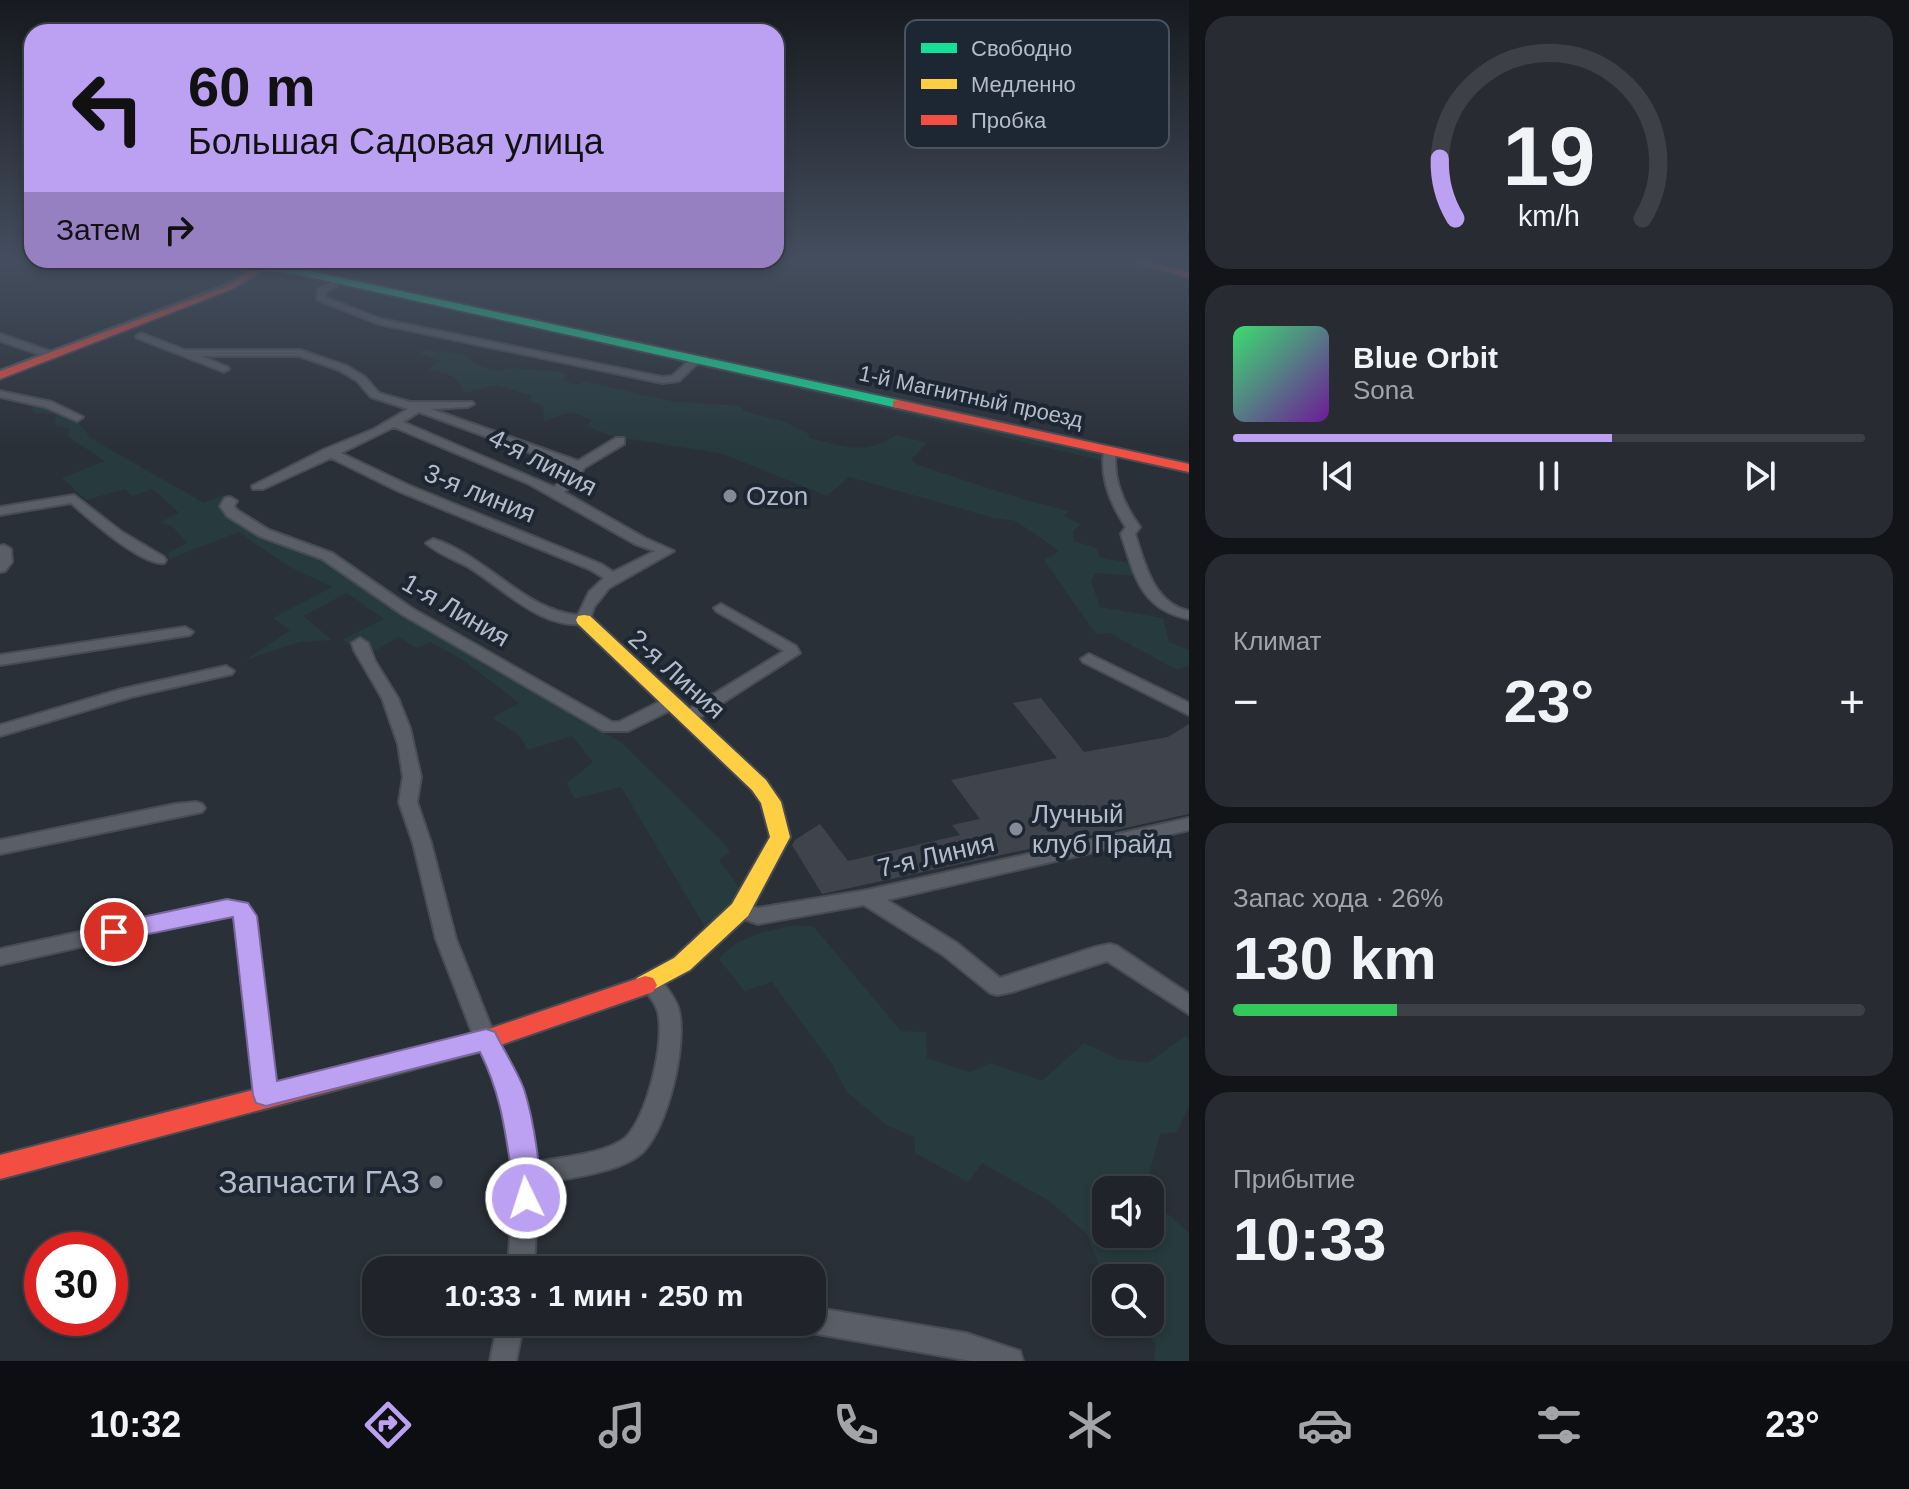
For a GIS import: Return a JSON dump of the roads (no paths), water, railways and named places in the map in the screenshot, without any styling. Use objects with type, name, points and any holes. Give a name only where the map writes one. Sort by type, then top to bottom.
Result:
[{"type":"street","points":[[0,364],[44,353],[130,323]]},
{"type":"street","points":[[385,323],[662,380],[675,379],[696,360]]},
{"type":"street","name":"1-й Магнитный проезд","points":[[527,323],[1189,468]]},
{"type":"street","points":[[141,336],[224,369]]},
{"type":"street","points":[[0,337],[44,353]]},
{"type":"street","points":[[0,375],[44,353]]},
{"type":"street","points":[[185,353],[300,353],[343,368],[361,379],[375,395],[579,466]]},
{"type":"street","points":[[0,394],[48,404],[77,417]]},
{"type":"street","points":[[258,486],[394,423],[418,408],[468,404]]},
{"type":"street","name":"4-я линия","points":[[394,423],[482,457],[555,493],[640,541],[667,551],[613,578]]},
{"type":"street","points":[[555,493],[575,476],[579,466],[620,441]]},
{"type":"street","points":[[1110,451],[1108,461],[1123,515],[1133,527],[1128,534],[1145,582],[1162,607],[1172,614],[1189,615]]},
{"type":"street","name":"3-я линия","points":[[329,452],[403,488],[596,567],[613,578]]},
{"type":"street","points":[[0,511],[74,499],[117,535],[159,560]]},
{"type":"street","name":"1-я Линия","points":[[230,501],[227,506],[232,513],[264,533],[327,556],[408,612],[511,669],[532,686],[609,727],[622,727],[671,703]]},
{"type":"street","points":[[433,543],[474,564],[532,604],[562,619],[584,620],[595,593],[613,578]]},
{"type":"street","points":[[0,568],[5,562],[4,549]]},
{"type":"street","points":[[687,718],[792,653],[791,649],[721,608]]},
{"type":"street","name":"2-я Линия","points":[[0,1167],[266,1095],[486,1040],[651,983],[682,964],[740,910],[780,837],[779,823],[759,785],[671,703],[651,680],[612,650],[584,620]]},
{"type":"street","points":[[0,660],[185,632]]},
{"type":"street","points":[[360,643],[363,660],[384,687],[406,741],[414,790],[408,802],[422,843],[446,939],[486,1040],[511,1090],[526,1175],[522,1256]]},
{"type":"street","points":[[1089,659],[1189,710]]},
{"type":"street","points":[[0,731],[128,693],[226,671]]},
{"type":"street","points":[[0,847],[196,808]]},
{"type":"street","name":"7-я Линия","points":[[740,910],[758,916],[867,897],[1189,824]]},
{"type":"street","points":[[867,897],[950,949],[997,987],[1049,972],[1076,959],[1110,952],[1189,1005]]},
{"type":"street","points":[[0,957],[227,907],[240,909],[245,916],[266,1095]]},
{"type":"street","points":[[526,1175],[619,1152],[634,1145],[643,1132],[660,1095],[667,1060],[669,1009],[651,983]]},
{"type":"street","points":[[826,1322],[966,1346],[1010,1361]]},
{"type":"street","points":[[503,1361],[508,1336]]},
{"type":"tram line","points":[[0,370],[128,323]]},
{"type":"place","name":"Ozon","points":[[730,496]]},
{"type":"place","name":"Лучный клуб Прайд","points":[[1016,829]]},
{"type":"place","name":"Запчасти ГАЗ","points":[[436,1182]]}]
